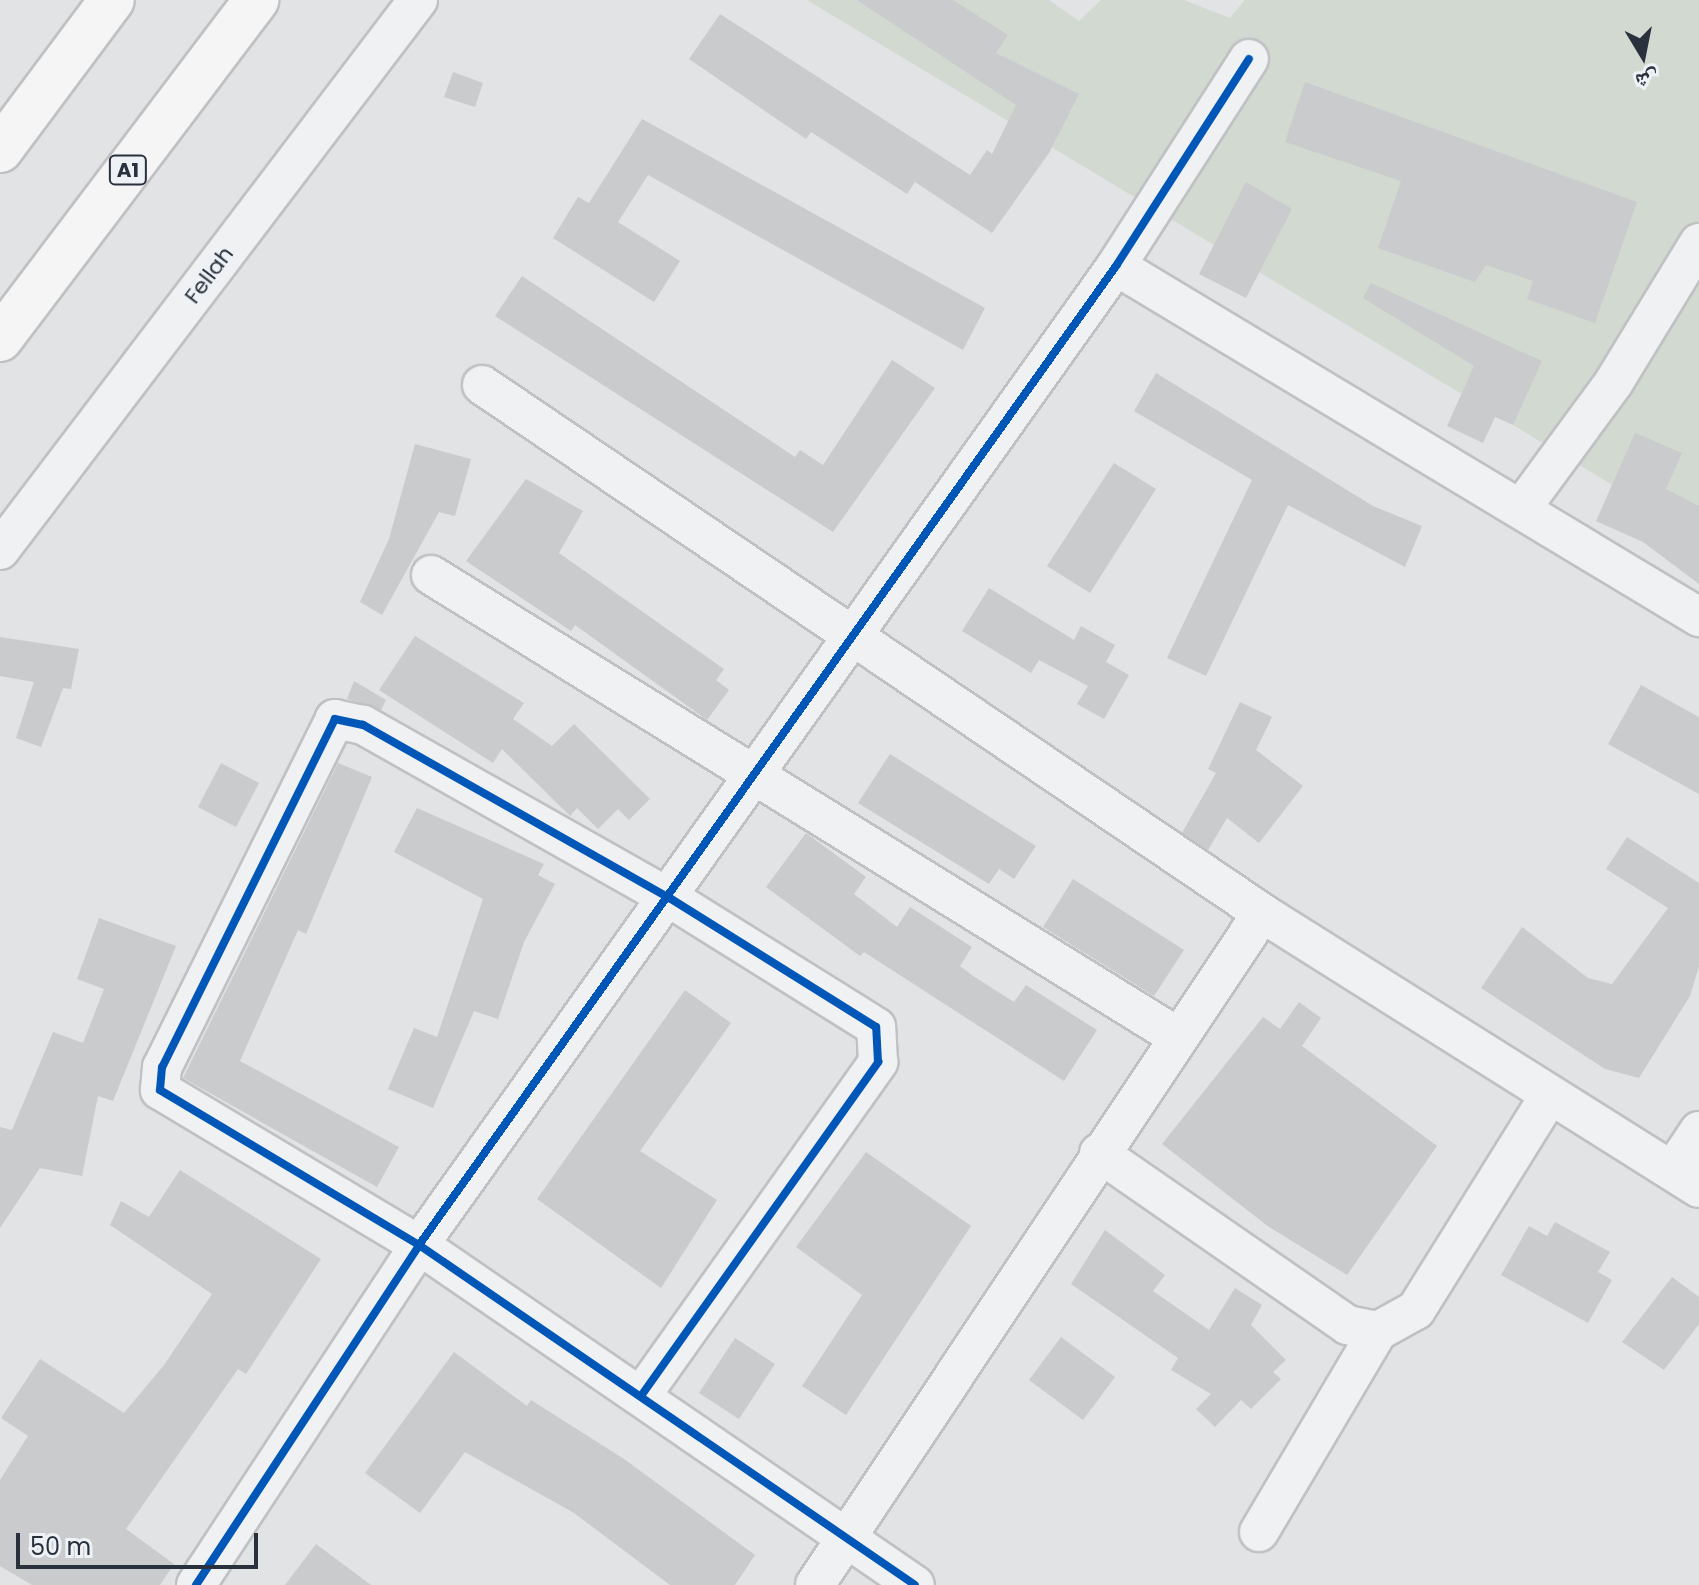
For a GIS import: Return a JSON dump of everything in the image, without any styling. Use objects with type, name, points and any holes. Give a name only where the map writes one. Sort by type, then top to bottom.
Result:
[{"type":"highway","points":[[0,150],[112,0]]},
{"type":"highway","name":"A1","points":[[0,339],[256,0]]},
{"type":"street","name":"Fellah","points":[[0,550],[418,0]]},
{"type":"street","points":[[196,1585],[419,1245],[671,899],[755,771],[1116,266],[1249,59]]},
{"type":"street","points":[[1523,506],[1614,382],[1699,243]]},
{"type":"street","points":[[1116,266],[1523,506],[1699,617]]},
{"type":"street","points":[[482,385],[849,639],[1262,913],[1686,1179],[1699,1131]]},
{"type":"street","points":[[431,575],[755,771],[1178,1037]]},
{"type":"street","points":[[641,1396],[881,1051],[867,1017],[671,899],[363,725],[335,719],[325,729],[159,1087],[419,1245],[641,1396],[851,1537],[915,1585]]},
{"type":"street","points":[[815,1585],[851,1537],[1099,1153],[1262,913]]},
{"type":"street","points":[[1259,1532],[1378,1331],[1416,1310],[1550,1095]]},
{"type":"street","points":[[1099,1153],[1347,1325],[1378,1331]]},
{"type":"shaded area","points":[[807,0],[1049,0],[1079,21],[1101,0],[1184,0],[1230,18],[1245,0],[1699,0],[1699,537]]},
{"type":"building","points":[[857,0],[953,0],[1008,35],[996,53],[1079,94],[1049,153],[992,233],[915,182],[907,194],[811,132],[806,139],[689,59],[720,14],[970,175],[987,150],[992,154],[1016,105]]},
{"type":"building","points":[[453,72],[483,83],[475,107],[444,97]]},
{"type":"building","points":[[1305,82],[1637,202],[1595,323],[1527,299],[1533,281],[1486,265],[1475,282],[1378,248],[1401,181],[1285,142]]},
{"type":"building","points":[[642,119],[985,308],[963,350],[648,175],[618,222],[680,261],[654,302],[553,238],[578,197],[589,203]]},
{"type":"building","points":[[1246,182],[1292,209],[1246,298],[1199,274]]},
{"type":"building","points":[[522,276],[795,457],[800,450],[823,465],[892,360],[935,388],[833,532],[495,316]]},
{"type":"building","points":[[1371,283],[1542,361],[1513,425],[1495,417],[1483,443],[1447,426],[1474,366],[1363,298]]},
{"type":"building","points":[[1156,373],[1373,506],[1422,526],[1405,567],[1288,505],[1206,676],[1167,658],[1252,480],[1134,411]]},
{"type":"building","points":[[1635,433],[1682,453],[1666,489],[1699,506],[1699,584],[1643,542],[1596,521]]},
{"type":"building","points":[[415,444],[471,459],[455,516],[439,512],[382,615],[360,602],[389,539]]},
{"type":"building","points":[[1114,463],[1156,489],[1090,593],[1047,566]]},
{"type":"building","points":[[526,479],[583,511],[559,553],[724,669],[716,680],[729,690],[707,720],[575,625],[571,631],[466,561]]},
{"type":"building","points":[[989,588],[1074,640],[1081,626],[1115,645],[1106,662],[1129,675],[1104,719],[1077,704],[1088,686],[1039,660],[1031,673],[962,631]]},
{"type":"building","points":[[415,636],[524,703],[513,719],[552,746],[574,724],[650,799],[629,820],[618,809],[598,829],[577,808],[570,816],[502,749],[493,763],[379,690]]},
{"type":"building","points":[[0,637],[79,649],[71,689],[63,688],[41,747],[16,738],[34,682],[0,676]]},
{"type":"building","points":[[354,681],[386,700],[381,710],[347,699]]},
{"type":"building","points":[[1641,685],[1699,717],[1699,794],[1608,744]]},
{"type":"building","points":[[1240,702],[1272,717],[1256,750],[1303,786],[1259,843],[1227,818],[1208,850],[1182,833],[1216,773],[1208,769]]},
{"type":"building","points":[[890,754],[1036,846],[1014,879],[999,869],[989,884],[858,803]]},
{"type":"building","points":[[221,763],[259,783],[236,827],[198,807]]},
{"type":"building","points":[[338,763],[372,777],[306,934],[298,930],[240,1061],[399,1147],[377,1187],[183,1078]]},
{"type":"building","points":[[417,808],[544,864],[538,875],[555,884],[524,942],[498,1019],[474,1011],[433,1108],[388,1089],[414,1028],[437,1037],[483,899],[394,852]]},
{"type":"building","points":[[806,833],[866,877],[854,894],[897,927],[910,907],[972,947],[960,966],[973,976],[1014,1002],[1026,985],[1097,1030],[1064,1081],[864,952],[860,956],[766,887]]},
{"type":"building","points":[[1627,837],[1699,883],[1699,966],[1690,996],[1639,1078],[1605,1069],[1481,988],[1522,927],[1588,978],[1612,984],[1668,908],[1606,869]]},
{"type":"building","points":[[1073,879],[1184,950],[1154,996],[1043,927]]},
{"type":"building","points":[[99,918],[176,946],[113,1101],[98,1096],[82,1176],[40,1168],[0,1228],[0,1127],[12,1130],[53,1032],[83,1043],[104,989],[77,979]]},
{"type":"building","points":[[685,990],[731,1023],[640,1151],[717,1200],[661,1288],[537,1199]]},
{"type":"building","points":[[1299,1002],[1321,1018],[1302,1046],[1437,1146],[1347,1275],[1269,1227],[1162,1144],[1263,1017],[1280,1029]]},
{"type":"building","points":[[866,1152],[971,1226],[846,1415],[802,1386],[862,1295],[796,1247]]},
{"type":"building","points":[[180,1170],[321,1259],[246,1374],[238,1369],[126,1529],[174,1564],[160,1585],[32,1585],[0,1566],[0,1480],[28,1436],[1,1418],[40,1359],[124,1413],[164,1365],[212,1294],[110,1225],[121,1201],[149,1217]]},
{"type":"building","points":[[1555,1222],[1610,1252],[1598,1272],[1612,1280],[1588,1323],[1501,1275],[1529,1226],[1547,1236]]},
{"type":"building","points":[[1105,1230],[1165,1275],[1153,1291],[1209,1330],[1235,1288],[1262,1305],[1251,1325],[1286,1360],[1273,1372],[1281,1379],[1251,1409],[1241,1400],[1215,1427],[1196,1409],[1211,1394],[1171,1370],[1178,1358],[1071,1284]]},
{"type":"building","points":[[1672,1277],[1699,1297],[1699,1324],[1664,1370],[1622,1342]]},
{"type":"building","points":[[1061,1337],[1115,1377],[1083,1420],[1029,1380]]},
{"type":"building","points":[[735,1338],[775,1364],[739,1419],[699,1393]]},
{"type":"building","points":[[454,1352],[527,1406],[531,1400],[624,1459],[755,1555],[735,1585],[670,1585],[574,1513],[465,1452],[420,1513],[365,1473]]},
{"type":"building","points":[[316,1544],[371,1585],[285,1585]]},
{"type":"cycle path","points":[[196,1585],[419,1245],[1116,266],[1249,59]]},
{"type":"cycle path","points":[[641,1396],[878,1062],[876,1027],[671,899],[363,725],[335,719],[162,1067],[160,1090],[419,1245],[915,1585]]}]
